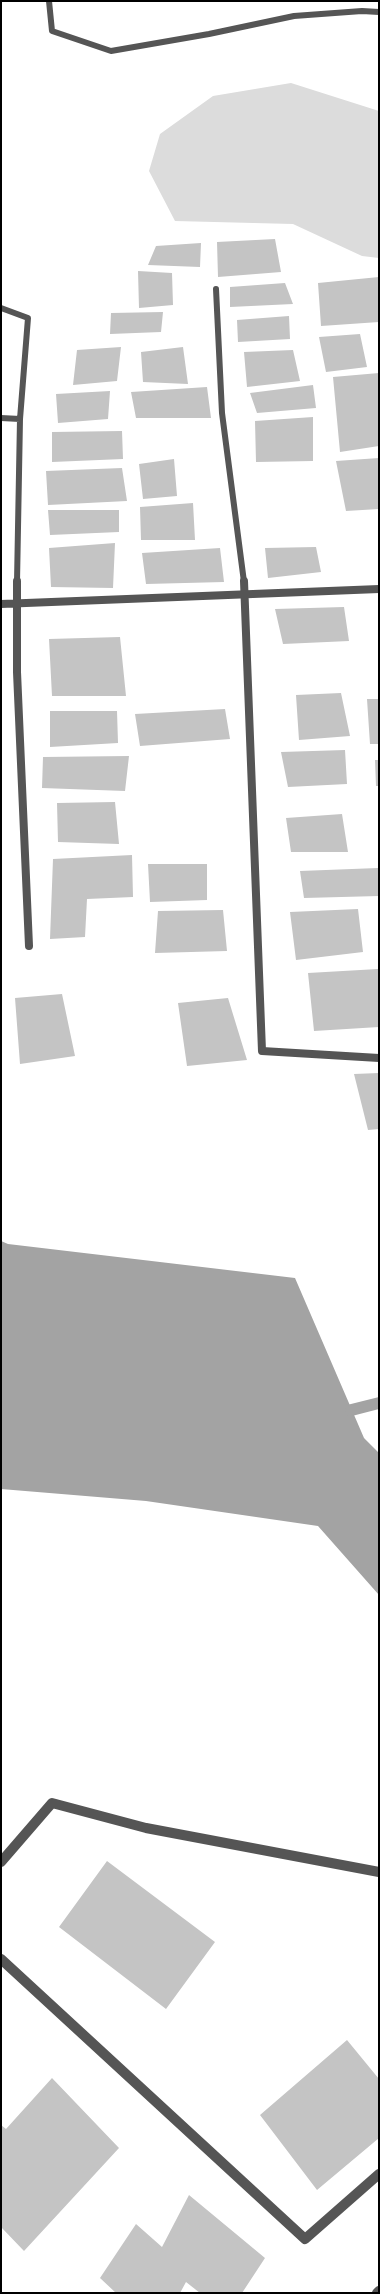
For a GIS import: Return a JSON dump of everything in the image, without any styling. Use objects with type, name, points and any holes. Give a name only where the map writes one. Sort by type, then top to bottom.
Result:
[{"type":"street","points":[[49,1],[52,31],[111,51],[209,34],[294,16],[362,11],[379,12]]},
{"type":"street","points":[[216,288],[222,413],[246,595],[262,1051],[379,1058]]},
{"type":"street","points":[[1,308],[28,318],[20,419],[17,603],[18,672],[29,946]]},
{"type":"street","points":[[1,418],[20,419]]},
{"type":"street","points":[[1,604],[379,589]]},
{"type":"street","points":[[1,1862],[52,1803],[146,1828],[379,1872]]},
{"type":"street","points":[[1,1959],[304,2239],[379,2174]]},
{"type":"shaded area","points":[[291,83],[379,111],[379,258],[362,256],[293,224],[175,221],[149,171],[160,134],[213,96]]},
{"type":"shaded area","points":[[1,1241],[8,1244],[295,1278],[364,1438],[379,1453],[379,1595],[318,1526],[146,1501],[1,1489]]},
{"type":"building","points":[[275,239],[281,272],[218,277],[217,242]]},
{"type":"building","points":[[201,243],[200,267],[148,265],[156,246]]},
{"type":"building","points":[[138,271],[172,273],[173,305],[139,308]]},
{"type":"building","points":[[379,277],[379,322],[321,326],[318,283]]},
{"type":"building","points":[[285,283],[293,304],[230,307],[230,287]]},
{"type":"building","points":[[163,312],[161,332],[110,334],[111,313]]},
{"type":"building","points":[[289,316],[290,339],[238,342],[237,320]]},
{"type":"building","points":[[360,334],[367,367],[326,372],[319,337]]},
{"type":"building","points":[[121,347],[117,381],[73,385],[77,350]]},
{"type":"building","points":[[183,347],[188,384],[143,382],[141,352]]},
{"type":"building","points":[[293,350],[300,381],[247,387],[244,352]]},
{"type":"building","points":[[379,373],[379,446],[340,452],[333,377]]},
{"type":"building","points":[[313,385],[316,408],[257,413],[250,393]]},
{"type":"building","points":[[207,387],[211,418],[136,418],[131,392]]},
{"type":"building","points":[[110,391],[108,419],[58,423],[56,394]]},
{"type":"building","points":[[313,417],[313,461],[256,462],[255,421]]},
{"type":"building","points":[[122,431],[123,459],[52,462],[52,432]]},
{"type":"building","points":[[379,458],[379,509],[346,511],[336,461]]},
{"type":"building","points":[[174,459],[177,496],[143,499],[139,464]]},
{"type":"building","points":[[122,468],[127,501],[48,505],[46,471]]},
{"type":"building","points":[[193,503],[195,540],[141,540],[140,507]]},
{"type":"building","points":[[48,510],[119,510],[119,532],[50,535]]},
{"type":"building","points":[[115,543],[113,588],[51,587],[49,548]]},
{"type":"building","points":[[316,547],[321,572],[268,578],[265,548]]},
{"type":"building","points":[[220,548],[224,582],[146,584],[142,553]]},
{"type":"building","points":[[344,607],[349,641],[283,644],[275,609]]},
{"type":"building","points":[[120,637],[126,696],[52,696],[49,639]]},
{"type":"building","points":[[341,693],[350,736],[299,740],[296,695]]},
{"type":"building","points":[[367,699],[379,699],[379,744],[370,744]]},
{"type":"building","points":[[225,709],[230,739],[140,746],[135,714]]},
{"type":"building","points":[[50,711],[117,711],[118,743],[50,747]]},
{"type":"building","points":[[345,750],[347,784],[288,787],[281,752]]},
{"type":"building","points":[[129,756],[125,791],[42,788],[43,757]]},
{"type":"building","points":[[375,760],[379,760],[379,786],[376,786]]},
{"type":"building","points":[[115,802],[119,844],[58,842],[57,803]]},
{"type":"building","points":[[342,814],[348,852],[291,852],[286,818]]},
{"type":"building","points":[[132,855],[133,897],[87,899],[85,937],[50,939],[53,859]]},
{"type":"building","points":[[148,864],[207,864],[207,900],[150,902]]},
{"type":"building","points":[[378,868],[379,896],[304,898],[300,871]]},
{"type":"building","points":[[358,909],[363,952],[296,960],[290,912]]},
{"type":"building","points":[[223,910],[227,951],[155,953],[158,911]]},
{"type":"building","points":[[378,969],[379,1027],[314,1031],[308,973]]},
{"type":"building","points":[[62,994],[75,1056],[20,1064],[15,998]]},
{"type":"building","points":[[228,998],[247,1060],[187,1066],[178,1003]]},
{"type":"building","points":[[379,1073],[379,1129],[368,1130],[354,1074]]},
{"type":"building","points":[[107,1861],[215,1942],[166,2009],[59,1927]]},
{"type":"building","points":[[347,2040],[379,2079],[379,2138],[317,2190],[260,2115]]},
{"type":"building","points":[[52,2078],[119,2148],[24,2251],[1,2227],[1,2125],[6,2129]]},
{"type":"building","points":[[189,2195],[265,2258],[242,2293],[200,2293],[186,2282],[180,2293],[116,2293],[100,2278],[136,2224],[162,2247]]},
{"type":"waterway","points":[[352,1410],[379,1403]]}]
